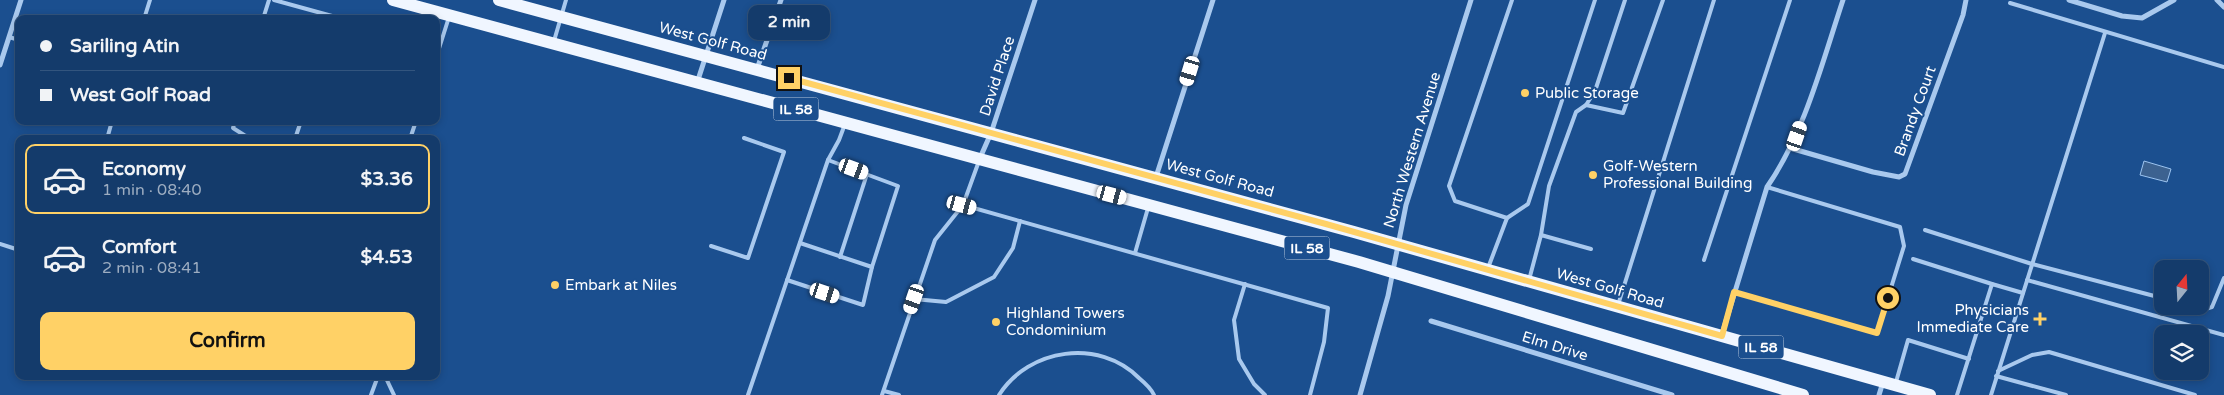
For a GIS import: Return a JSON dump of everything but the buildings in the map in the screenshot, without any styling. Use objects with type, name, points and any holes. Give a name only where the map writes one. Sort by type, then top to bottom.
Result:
[{"type":"main road","name":"IL 58","points":[[393,0],[1392,271],[1804,395]]},
{"type":"main road","name":"West Golf Road","points":[[499,0],[1398,244],[1930,395]]},
{"type":"street","points":[[16,15],[21,0]]},
{"type":"street","points":[[697,82],[724,0]]},
{"type":"street","points":[[757,70],[780,0]]},
{"type":"street","name":"David Place","points":[[980,159],[991,133],[1035,0]]},
{"type":"street","points":[[1156,178],[1213,0]]},
{"type":"street","name":"North Western Avenue","points":[[1360,395],[1381,322],[1407,199],[1471,0]]},
{"type":"street","points":[[1722,336],[1767,187],[1797,136],[1843,0]]},
{"type":"street","name":"Brandy Court","points":[[1790,148],[1873,172],[1899,177],[1905,174],[1964,15],[1966,0]]},
{"type":"street","points":[[2069,0],[2122,16],[2142,18],[2174,0]]},
{"type":"street","points":[[2218,0],[2224,7]]},
{"type":"street","points":[[0,65],[15,19]]},
{"type":"street","name":"Elm Drive","points":[[1431,321],[1672,395]]},
{"type":"street","points":[[1879,395],[1889,383]]},
{"type":"lane","points":[[145,15],[150,0]]},
{"type":"lane","points":[[264,15],[269,0]]},
{"type":"lane","points":[[274,0],[328,15]]},
{"type":"lane","points":[[553,43],[566,0]]},
{"type":"lane","points":[[1508,218],[1455,201],[1450,186],[1512,0]]},
{"type":"lane","points":[[1488,270],[1508,218],[1528,204],[1595,0]]},
{"type":"lane","points":[[1528,282],[1541,235],[1549,186],[1576,112],[1586,105],[1595,91],[1625,0]]},
{"type":"lane","points":[[1586,105],[1623,113],[1663,0]]},
{"type":"lane","points":[[1618,307],[1714,0]]},
{"type":"lane","points":[[1704,260],[1790,0]]},
{"type":"lane","points":[[2010,3],[2105,33],[2224,67]]},
{"type":"lane","points":[[440,40],[449,15]]},
{"type":"lane","points":[[1991,395],[2105,33]]},
{"type":"lane","points":[[9,38],[15,39]]},
{"type":"lane","points":[[748,395],[828,160],[839,140],[845,123]]},
{"type":"lane","points":[[234,125],[233,128],[243,135]]},
{"type":"lane","points":[[711,246],[748,258],[784,152],[744,138]]},
{"type":"lane","points":[[899,395],[883,393],[914,299],[935,240],[962,205],[980,159]]},
{"type":"lane","points":[[787,280],[863,305],[872,267],[898,186],[828,160]]},
{"type":"lane","points":[[840,257],[867,174]]},
{"type":"lane","points":[[1734,292],[1877,333],[1904,246],[1900,227],[1767,187]]},
{"type":"lane","points":[[962,205],[1328,308],[1324,342],[1310,395]]},
{"type":"lane","points":[[1136,254],[1149,205]]},
{"type":"lane","points":[[914,299],[946,302],[994,277],[1013,248],[1020,221]]},
{"type":"lane","points":[[1925,230],[2032,264],[2154,296]]},
{"type":"lane","points":[[1541,235],[1591,249]]},
{"type":"lane","points":[[800,243],[872,267]]},
{"type":"lane","points":[[0,244],[15,249]]},
{"type":"lane","points":[[1914,259],[2023,293]]},
{"type":"lane","points":[[2209,308],[2212,307],[2224,278]]},
{"type":"lane","points":[[2027,280],[2224,336]]},
{"type":"lane","points":[[1245,284],[1234,320],[1239,359],[1254,384],[1265,395]]},
{"type":"lane","points":[[1957,395],[1992,284]]},
{"type":"lane","points":[[1889,383],[1908,340],[1968,359]]},
{"type":"lane","points":[[999,395],[1020,371],[1046,357],[1075,352],[1104,356],[1130,369],[1152,390],[1154,395]]},
{"type":"lane","points":[[1998,371],[2032,355],[2049,352],[2195,395]]},
{"type":"lane","points":[[1996,376],[2066,395]]},
{"type":"lane","points":[[371,395],[377,380]]},
{"type":"lane","points":[[387,380],[394,395]]},
{"type":"water","points":[[2144,161],[2171,169],[2167,182],[2140,175]]},
{"type":"place","name":"Public Storage","points":[[1525,93]]},
{"type":"place","name":"Golf-Western Professional Building","points":[[1593,175]]},
{"type":"place","name":"Embark at Niles","points":[[555,285]]},
{"type":"place","name":"Physicians Immediate Care","points":[[2040,319]]},
{"type":"place","name":"Highland Towers Condominium","points":[[996,322]]},
{"type":"route","points":[[789,78],[1429,252],[1535,284],[1722,336],[1734,292],[1877,333],[1888,298]]}]
